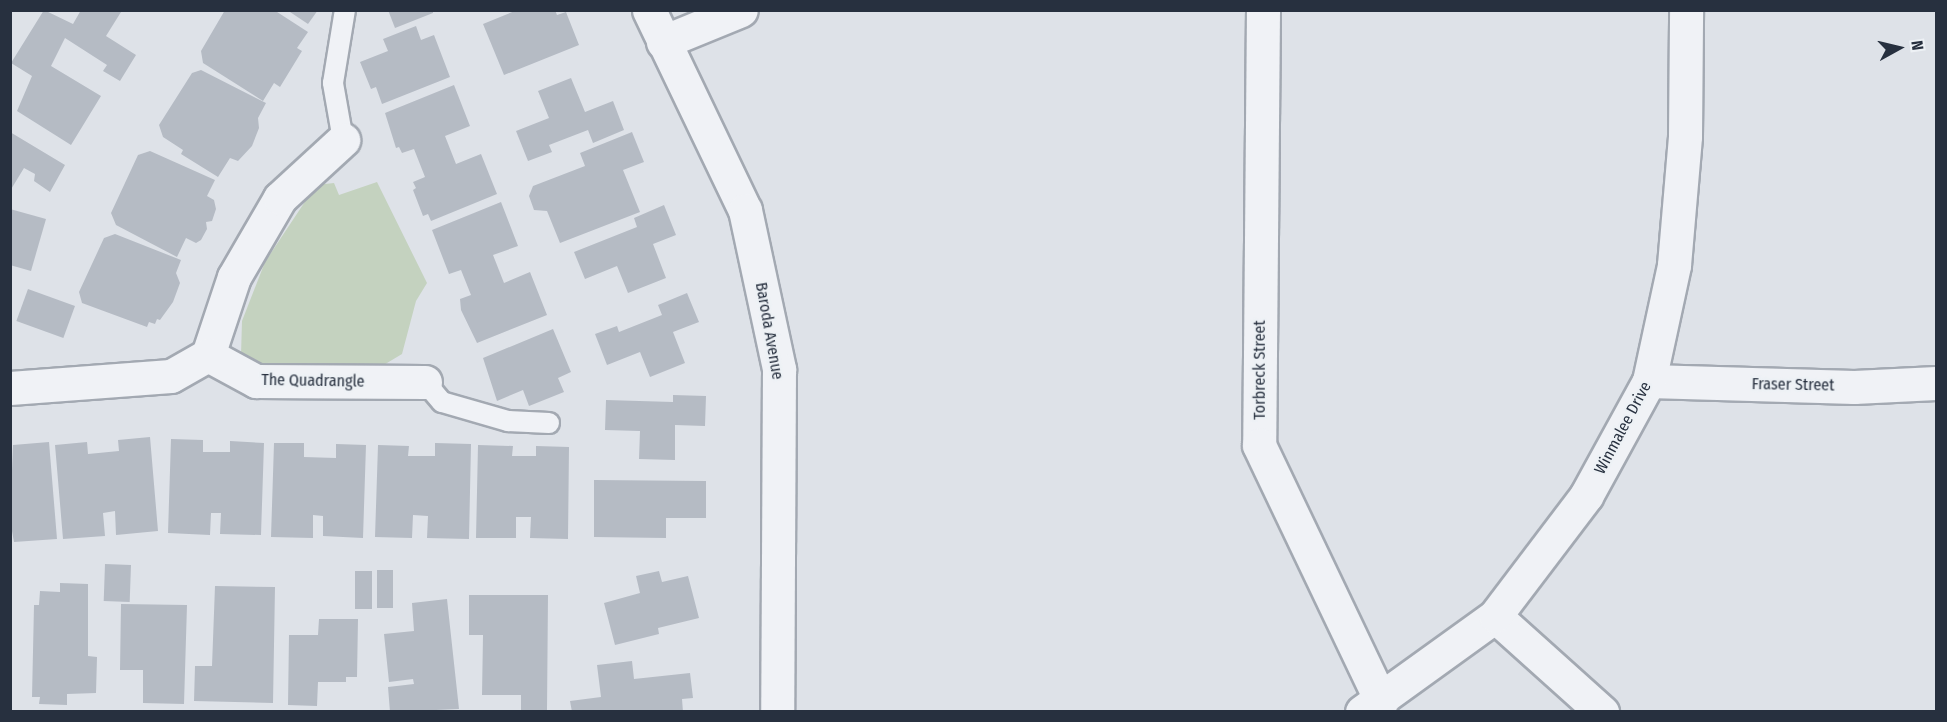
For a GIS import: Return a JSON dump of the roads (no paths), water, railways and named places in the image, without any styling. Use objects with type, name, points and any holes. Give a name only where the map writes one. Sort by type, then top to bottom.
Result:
[{"type":"street","name":"Baroda Avenue","points":[[649,10],[745,210],[778,369],[777,711]]},
{"type":"street","points":[[663,42],[741,10]]},
{"type":"street","name":"Torbreck Street","points":[[1263,10],[1259,445],[1372,706]]},
{"type":"street","name":"Winmalee Drive","points":[[1372,706],[1495,616],[1586,496],[1649,381],[1674,265],[1685,136],[1686,10]]},
{"type":"street","points":[[10,388],[171,376],[208,355],[234,277],[280,198],[343,140]]},
{"type":"street","name":"The Quadrangle","points":[[208,355],[256,381],[425,382]]},
{"type":"street","name":"Fraser Street","points":[[1649,381],[1854,387],[1936,383]]},
{"type":"street","points":[[1495,616],[1602,711]]},
{"type":"lane","points":[[343,140],[333,83],[345,10]]},
{"type":"lane","points":[[425,382],[442,402],[508,421],[549,423]]}]
